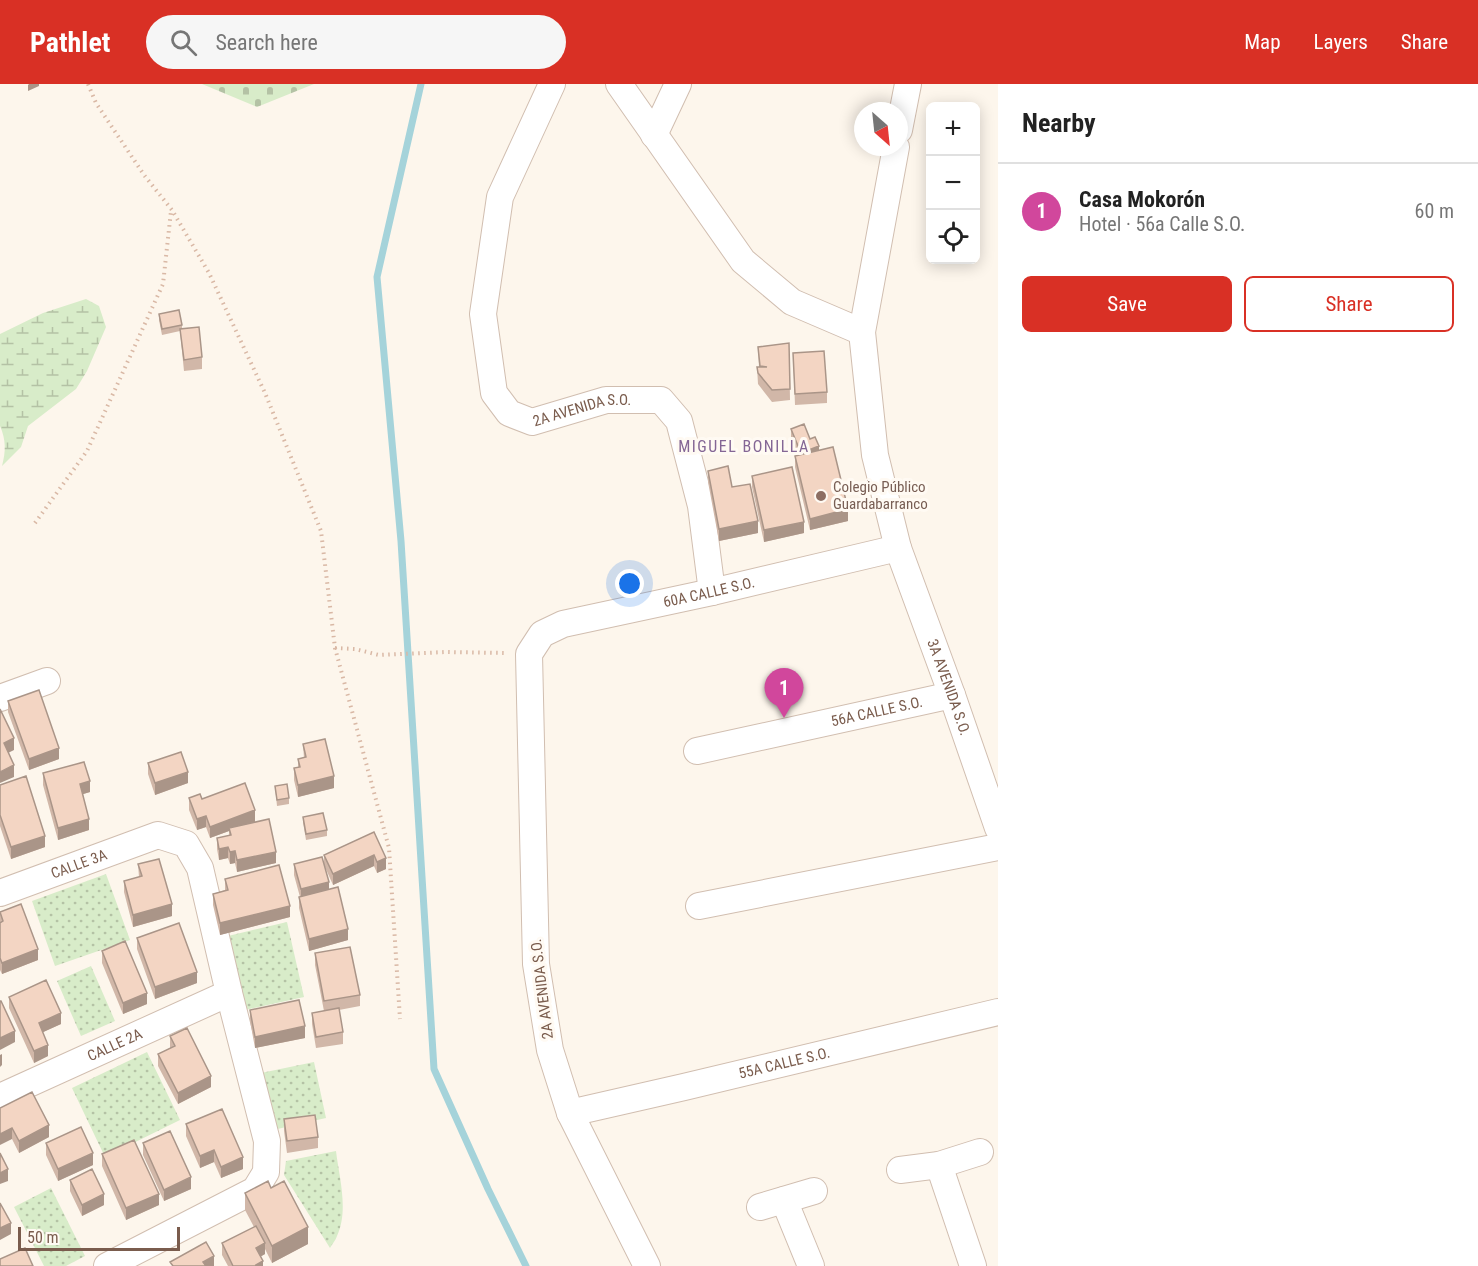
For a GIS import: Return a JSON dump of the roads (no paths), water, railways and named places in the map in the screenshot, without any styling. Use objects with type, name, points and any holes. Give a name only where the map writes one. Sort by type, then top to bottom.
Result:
[{"type":"street","name":"2A AVENIDA S.O.","points":[[552,84],[500,196],[483,314],[494,393],[509,413],[532,422],[606,400],[661,400],[679,422],[682,432],[701,506],[712,592]]},
{"type":"street","points":[[619,84],[743,261],[792,302],[862,332],[894,156]]},
{"type":"street","points":[[654,135],[678,84]]},
{"type":"street","points":[[904,102],[908,84]]},
{"type":"street","name":"3A AVENIDA S.O.","points":[[862,332],[874,455],[898,548],[998,828]]},
{"type":"street","name":"60A CALLE S.O.","points":[[529,654],[542,634],[563,624],[898,548]]},
{"type":"street","name":"2A AVENIDA S.O.","points":[[529,654],[536,964],[550,1050],[570,1113],[647,1266]]},
{"type":"street","points":[[0,698],[47,681]]},
{"type":"street","name":"56A CALLE S.O.","points":[[697,751],[952,695]]},
{"type":"street","name":"CALLE 3A","points":[[0,893],[158,836],[186,844],[200,868],[229,993]]},
{"type":"street","points":[[699,906],[998,847]]},
{"type":"street","points":[[107,1266],[255,1190],[266,1172],[267,1141],[229,993]]},
{"type":"street","name":"CALLE 2A","points":[[0,1097],[229,993]]},
{"type":"street","name":"55A CALLE S.O.","points":[[570,1113],[998,1012]]},
{"type":"street","points":[[900,1170],[939,1165],[980,1152]]},
{"type":"street","points":[[939,1165],[973,1266]]},
{"type":"street","points":[[811,1266],[772,1204],[814,1191]]},
{"type":"waterway","points":[[421,84],[377,277],[401,541],[434,1069],[488,1189],[526,1266]]},
{"type":"place","name":"Colegio Público Guardabarranco","points":[[821,496]]},
{"type":"place","name":"Casa Mokorón","points":[[784,718]]},
{"type":"district","name":"MIGUEL BONILLA","points":[[744,446]]}]
